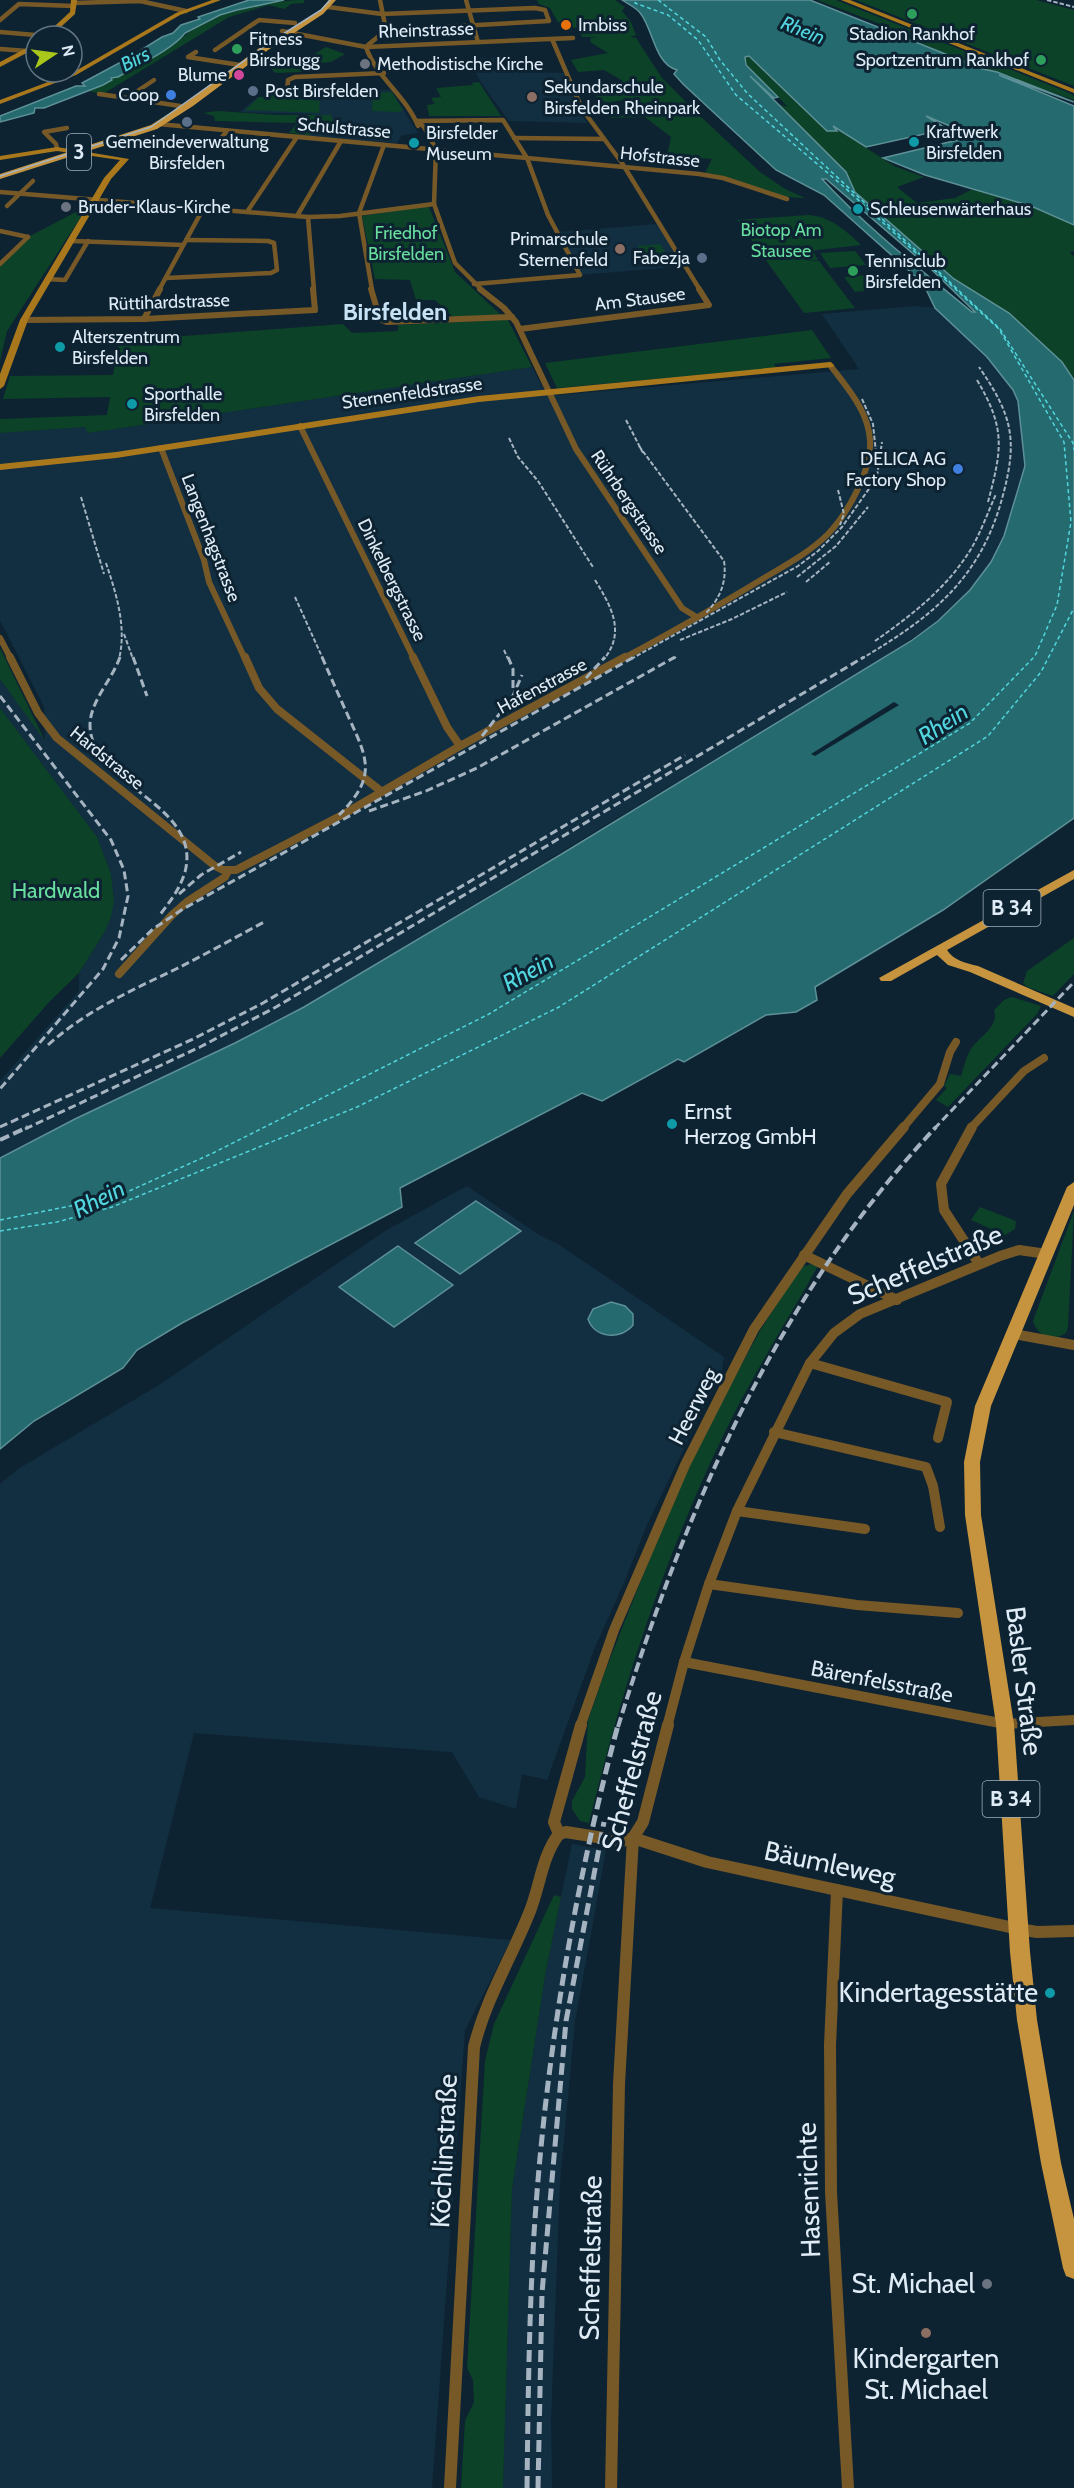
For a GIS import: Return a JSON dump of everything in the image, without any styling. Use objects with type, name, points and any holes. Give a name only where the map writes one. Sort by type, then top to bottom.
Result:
[{"type":"main road","name":"3","points":[[0,175],[127,137],[154,124],[237,65],[256,46],[286,31],[333,0]]},
{"type":"main road","name":"3","points":[[286,31],[327,4]]},
{"type":"main road","name":"B 34","points":[[886,978],[1074,874]]},
{"type":"main road","points":[[958,965],[943,955],[945,945],[950,946],[973,969]]},
{"type":"main road","points":[[909,965],[958,965],[973,969],[1074,1013]]},
{"type":"main road","name":"Basler Straße","points":[[1074,1187],[982,1406],[972,1462],[972,1515],[1005,1724],[1027,2020],[1051,2163],[1074,2268]]},
{"type":"street","points":[[0,102],[74,74],[186,11],[218,0]]},
{"type":"street","points":[[380,0],[386,30]]},
{"type":"street","points":[[465,0],[477,42]]},
{"type":"street","points":[[844,0],[1074,91]]},
{"type":"street","points":[[0,20],[19,4],[140,1],[186,11]]},
{"type":"street","points":[[61,24],[71,15],[74,3]]},
{"type":"street","points":[[0,192],[308,217],[434,204],[436,149],[429,138],[423,134],[417,121],[384,73],[370,58],[366,46],[386,30],[549,21],[545,10],[538,8],[382,14],[327,4]]},
{"type":"street","points":[[215,50],[259,20],[296,23]]},
{"type":"street","name":"Rheinstrasse","points":[[286,31],[366,46],[573,38]]},
{"type":"street","points":[[0,32],[24,34]]},
{"type":"street","points":[[552,39],[582,108],[622,167]]},
{"type":"street","points":[[0,49],[24,51]]},
{"type":"street","points":[[196,52],[188,57],[237,65]]},
{"type":"street","points":[[0,65],[24,53]]},
{"type":"street","points":[[286,90],[288,80],[295,77],[384,73]]},
{"type":"street","points":[[127,98],[154,80]]},
{"type":"street","points":[[99,94],[178,107]]},
{"type":"street","points":[[417,121],[503,120],[527,158],[548,215],[580,274],[474,284]]},
{"type":"street","name":"Schulstrasse","points":[[154,124],[527,158]]},
{"type":"street","points":[[57,150],[58,147],[44,132],[67,128]]},
{"type":"street","points":[[213,148],[227,131]]},
{"type":"street","points":[[247,212],[297,137]]},
{"type":"street","points":[[514,138],[604,139]]},
{"type":"street","points":[[297,216],[341,141]]},
{"type":"street","points":[[384,145],[359,213],[375,308],[384,322],[459,321],[512,317]]},
{"type":"street","points":[[0,158],[57,150],[125,159],[108,178],[24,320],[0,386]]},
{"type":"street","name":"Hofstrasse","points":[[527,158],[713,176],[787,199]]},
{"type":"street","name":"Am Stausee","points":[[520,329],[709,305],[622,167]]},
{"type":"street","points":[[7,206],[33,181]]},
{"type":"street","name":"Rührbergstrasse","points":[[434,204],[455,263],[474,284],[512,317],[551,392],[576,449],[682,608],[698,618]]},
{"type":"street","points":[[144,320],[203,209]]},
{"type":"street","name":"Rüttihardstrasse","points":[[24,320],[144,320],[315,310],[308,217]]},
{"type":"street","points":[[0,231],[28,237],[0,264]]},
{"type":"street","points":[[72,241],[268,241],[274,243],[277,270],[271,273],[166,278]]},
{"type":"street","points":[[47,279],[65,280],[88,241]]},
{"type":"street","name":"Sternenfeldstrasse","points":[[0,467],[161,448],[421,407],[830,365]]},
{"type":"street","name":"Hafenstrasse","points":[[120,974],[172,915],[188,901],[225,877],[228,871],[241,868],[382,792],[460,746],[698,618],[806,553],[833,528],[857,492],[867,462],[870,438],[862,409],[830,365]]},
{"type":"street","name":"Dinkelbergstrasse","points":[[300,426],[447,727],[460,746]]},
{"type":"street","name":"Langenhagstrasse","points":[[161,448],[204,560],[209,582],[259,688],[277,709],[382,792]]},
{"type":"street","name":"Hardstrasse","points":[[0,638],[38,713],[57,738],[215,866],[228,871]]},
{"type":"street","name":"Heerweg","points":[[563,1833],[554,1822],[579,1730],[614,1630],[685,1465],[750,1337],[847,1194],[940,1084],[950,1052],[956,1042]]},
{"type":"street","points":[[979,1264],[944,1210],[941,1184],[969,1131],[1024,1071],[1044,1058]]},
{"type":"street","name":"Scheffelstraße","points":[[611,2488],[619,2084],[633,1838],[643,1822],[684,1662],[709,1584],[737,1511],[774,1432],[810,1363],[834,1333],[860,1314],[979,1264],[1019,1250],[1047,1254]]},
{"type":"street","points":[[804,1255],[897,1300]]},
{"type":"street","points":[[1014,1334],[1074,1345]]},
{"type":"street","points":[[810,1363],[947,1402],[938,1438]]},
{"type":"street","points":[[774,1432],[926,1467],[933,1486],[939,1527]]},
{"type":"street","points":[[737,1511],[866,1529]]},
{"type":"street","points":[[709,1584],[857,1605],[958,1613]]},
{"type":"street","name":"Bärenfelsstraße","points":[[684,1662],[1005,1724],[1074,1720]]},
{"type":"street","points":[[563,1833],[622,1841],[633,1838]]},
{"type":"street","name":"Köchlinstraße","points":[[450,2488],[474,2047],[486,2008],[532,1908],[551,1842],[563,1833]]},
{"type":"street","name":"Bäumleweg","points":[[633,1838],[707,1862],[1019,1929],[1037,1932],[1074,1931]]},
{"type":"street","name":"Hasenrichte","points":[[837,1890],[830,2045],[831,2192],[848,2488]]},
{"type":"shaded area","name":"Sekundarschule Birsfelden Rheinpark","points":[[468,58],[508,58],[507,72],[564,73],[578,109],[587,123],[509,121],[482,84]]},
{"type":"shaded area","points":[[391,90],[418,133],[402,135],[397,143],[300,135],[312,114],[240,112],[258,97],[264,97],[271,92]]},
{"type":"shaded area","name":"Primarschule Sternenfeld","points":[[659,224],[685,266],[580,275],[557,232]]},
{"type":"shaded area","points":[[916,306],[935,308],[1002,374],[1018,401],[1025,466],[1004,536],[991,562],[970,590],[938,621],[870,666],[304,1007],[0,1158],[0,1081],[79,991],[79,973],[104,933],[114,901],[111,874],[97,837],[0,708],[0,679],[45,740],[44,707],[0,620],[0,433],[86,427],[88,433],[532,367],[547,396],[859,369],[822,314]]},
{"type":"shaded area","points":[[467,1186],[539,1235],[558,1244],[724,1357],[722,1370],[647,1525],[595,1647],[547,1780],[522,1774],[516,1809],[479,1797],[452,1752],[194,1733],[150,1908],[511,1940],[465,2030],[432,2488],[0,2488],[0,1484],[18,1469],[159,1385],[385,1231]]},
{"type":"shaded area","points":[[572,1844],[606,1850],[575,2022],[560,2182],[551,2419],[552,2488],[503,2488],[512,2189],[546,1970]]},
{"type":"green space","points":[[304,0],[304,3],[291,4],[284,9],[269,5],[229,17],[103,94],[88,91],[111,78],[118,77],[169,47],[196,27],[219,15],[264,4]]},
{"type":"green space","points":[[537,0],[615,0],[625,7],[622,11],[631,22],[636,35],[630,37],[636,38],[662,78],[760,172],[785,189],[805,198],[779,195],[729,178],[705,173],[712,159],[667,156],[671,137],[645,117],[608,118],[639,111],[623,100],[606,103],[585,89],[623,81],[604,70],[578,72],[571,60],[608,53],[590,42],[591,38],[597,37],[582,37],[579,29],[558,22],[550,8],[539,4]]},
{"type":"green space","points":[[817,0],[836,0],[1067,92],[1074,96],[1074,100],[983,69],[894,34],[891,32],[893,29]]},
{"type":"green space","name":"Sportzentrum Rankhof","points":[[856,0],[1036,0],[1074,10],[1074,86]]},
{"type":"green space","points":[[326,47],[345,54],[331,62],[321,63],[321,71],[276,73],[272,70],[271,64],[307,63],[310,58],[304,55],[311,56]]},
{"type":"green space","points":[[748,56],[827,131],[840,131],[894,166],[924,177],[897,187],[917,203],[955,198],[975,188],[1031,206],[1074,225],[1074,251],[1070,252],[1074,257],[1074,380],[1062,362],[1009,313],[954,279],[855,192],[846,172],[778,104],[788,107],[746,65],[745,57]]},
{"type":"green space","points":[[479,82],[501,116],[429,116],[427,105],[435,104],[431,98],[441,97],[436,88],[473,85],[472,83]]},
{"type":"green space","points":[[273,92],[300,92],[293,98],[320,101],[319,113],[245,110],[259,97],[266,97]]},
{"type":"green space","points":[[392,92],[403,110],[399,112],[372,111],[373,93]]},
{"type":"green space","points":[[217,111],[279,115],[331,115],[334,124],[320,123],[311,135],[289,133],[297,123],[215,121],[214,116],[203,113]]},
{"type":"green space","name":"Friedhof Birsfelden","points":[[429,207],[455,272],[502,316],[455,319],[435,300],[416,300],[410,280],[375,279],[362,216]]},
{"type":"green space","points":[[76,212],[84,212],[7,331],[0,361],[0,264],[28,237]]},
{"type":"green space","name":"Biotop Am Stausee","points":[[808,215],[823,218],[837,225],[861,245],[813,251],[818,260],[805,261],[819,261],[855,308],[804,313],[737,220]]},
{"type":"green space","points":[[660,244],[669,258],[647,260],[638,246]]},
{"type":"green space","points":[[855,251],[866,265],[830,268],[820,253]]},
{"type":"green space","points":[[879,274],[891,288],[855,292],[844,277]]},
{"type":"green space","points":[[508,320],[532,367],[88,433],[85,427],[0,433],[0,419],[107,415],[110,397],[3,399],[10,376],[113,375],[119,341],[343,324],[352,333],[398,331],[398,325]]},
{"type":"green space","points":[[812,330],[831,358],[774,364],[777,368],[557,388],[545,363]]},
{"type":"green space","points":[[0,648],[45,741],[0,679]]},
{"type":"green space","name":"Hardwald","points":[[0,708],[97,837],[111,874],[114,901],[111,917],[104,933],[79,973],[50,1001],[0,1058]]},
{"type":"green space","points":[[1074,938],[1074,974],[1053,996],[1027,987],[1023,983],[1027,971]]},
{"type":"green space","points":[[1012,997],[1041,1006],[1037,1014],[948,1107],[936,1100],[947,1088],[944,1086],[950,1074],[961,1076],[971,1049],[994,1021],[994,1010],[1004,1000]]},
{"type":"green space","points":[[980,1207],[1016,1221],[1015,1229],[1005,1235],[971,1220]]},
{"type":"green space","points":[[1074,1211],[1068,1327],[1066,1333],[1061,1336],[1046,1336],[1038,1330],[1033,1321]]},
{"type":"green space","points":[[812,1264],[818,1266],[739,1404],[692,1505],[634,1662],[589,1823],[580,1821],[572,1809],[572,1801],[585,1777],[588,1721],[604,1674],[672,1502],[719,1406],[761,1329],[801,1267]]},
{"type":"green space","points":[[554,1895],[561,1897],[546,1970],[512,2189],[503,2488],[461,2488],[465,2421],[474,2402],[473,2380],[467,2368],[485,2061],[494,2024]]},
{"type":"water","name":"Birs","points":[[249,0],[284,0],[220,15],[185,33],[163,51],[118,77],[111,78],[112,80],[103,85],[44,108],[35,108],[34,113],[0,122],[0,116],[76,86],[85,86],[84,82],[121,62],[134,61],[130,59],[133,55],[173,33],[181,25],[200,19],[198,17]]},
{"type":"water","name":"Rhein","points":[[622,0],[810,0],[983,69],[997,72],[1074,102],[999,75],[1074,106],[1074,225],[1031,206],[925,175],[883,158],[974,136],[926,116],[947,129],[866,147],[833,126],[837,131],[827,131],[749,56],[745,57],[746,65],[778,97],[774,98],[750,76],[846,172],[855,192],[954,279],[1009,313],[1062,362],[1074,380],[1074,818],[943,910],[815,987],[817,1000],[796,1012],[766,1015],[684,1062],[678,1059],[602,1101],[582,1093],[400,1188],[402,1207],[182,1323],[137,1350],[123,1368],[34,1421],[0,1449],[0,1158],[304,1007],[560,855],[911,641],[938,621],[970,590],[991,562],[1004,536],[1025,466],[1018,401],[1013,390],[987,357],[935,308],[923,283],[824,195],[776,170],[683,84],[674,74],[677,70],[670,67],[659,54],[641,14]],"holes":[[[822,179],[826,179],[932,270],[975,312],[972,312],[875,231]]]},
{"type":"water","points":[[476,1201],[521,1231],[460,1274],[415,1243]]},
{"type":"water","points":[[398,1246],[453,1285],[394,1327],[339,1287]]},
{"type":"water","points":[[611,1302],[625,1306],[633,1314],[633,1325],[622,1333],[602,1334],[591,1326],[588,1319],[593,1309]]},
{"type":"pier","points":[[894,702],[899,705],[815,756],[811,754]]},
{"type":"ferry route","points":[[0,1220],[116,1197],[213,1153],[489,1014],[970,723],[1035,656],[1057,605],[1071,522],[1064,442],[999,329],[843,186],[736,95],[698,40],[668,15],[635,3],[637,0]]},
{"type":"ferry route","points":[[658,0],[706,37],[720,60],[747,93],[1000,329],[1073,443],[1074,450]]},
{"type":"ferry route","points":[[0,1231],[57,1222],[112,1207],[357,1107],[559,1007],[988,736],[1041,672],[1074,608]]},
{"type":"tram line","points":[[0,176],[151,127],[272,41],[321,10],[330,0]]},
{"type":"railway","points":[[1047,0],[1074,7]]},
{"type":"railway","points":[[861,659],[910,627],[950,593],[982,550],[993,524],[1008,475],[1011,443],[1009,428],[999,399],[979,367]]},
{"type":"railway","points":[[977,380],[993,412],[999,440],[988,502]]},
{"type":"railway","points":[[862,399],[873,424],[876,453]]},
{"type":"railway","points":[[626,420],[640,448]]},
{"type":"railway","points":[[509,438],[518,457],[538,481],[593,567]]},
{"type":"railway","points":[[631,659],[798,566],[818,551],[842,527],[877,476],[882,442]]},
{"type":"railway","points":[[640,448],[724,561],[725,569],[721,590],[705,614]]},
{"type":"railway","points":[[640,448],[643,453]]},
{"type":"railway","points":[[838,490],[844,514],[840,525]]},
{"type":"railway","points":[[875,641],[915,611],[962,563],[975,542],[996,494]]},
{"type":"railway","points":[[81,497],[104,574]]},
{"type":"railway","points":[[797,577],[836,546],[868,507]]},
{"type":"railway","points":[[806,582],[831,561]]},
{"type":"railway","points":[[106,563],[117,598],[121,622],[119,659]]},
{"type":"railway","points":[[595,580],[614,619],[614,639],[604,659]]},
{"type":"railway","points":[[680,640],[732,619],[787,592]]},
{"type":"railway","points":[[295,597],[323,659]]},
{"type":"railway","points":[[124,634],[133,659]]},
{"type":"railway","points":[[504,650],[508,659]]},
{"type":"railway","points":[[133,657],[147,696]]},
{"type":"railway","points":[[322,657],[356,733],[364,758],[364,779],[351,802],[339,815]]},
{"type":"railway","points":[[508,657],[513,669],[513,689]]},
{"type":"railway","points":[[586,678],[605,657]]},
{"type":"railway","points":[[121,960],[153,929],[183,909],[634,657]]},
{"type":"railway","points":[[369,811],[426,791],[477,768],[675,657]]},
{"type":"railway","points":[[25,1129],[200,1047],[276,1007],[864,657]]},
{"type":"railway","points":[[119,659],[98,698],[90,724],[95,745],[107,764],[163,811],[178,828],[186,848],[183,878],[174,896],[159,916]]},
{"type":"railway","points":[[482,736],[512,698],[522,675]]},
{"type":"railway","points":[[0,696],[111,840],[124,870],[128,896],[119,938],[103,969],[0,1089]]},
{"type":"railway","points":[[0,1127],[193,1039],[263,1003],[685,755]]},
{"type":"railway","points":[[179,894],[201,875],[241,852]]},
{"type":"railway","points":[[48,1045],[109,1002],[266,921]]},
{"type":"railway","points":[[934,1129],[1074,982]]},
{"type":"railway","points":[[0,1140],[28,1127]]},
{"type":"railway","points":[[618,1727],[644,1646],[674,1565],[706,1486],[743,1408],[784,1333],[829,1261],[880,1192],[936,1127]]},
{"type":"railway","points":[[527,2488],[532,2266],[545,2105],[563,1978],[587,1851],[618,1725]]},
{"type":"railway","points":[[538,2488],[542,2293],[566,2021],[604,1822]]},
{"type":"place","name":"Stadion Rankhof","points":[[912,14]]},
{"type":"place","name":"Imbiss","points":[[566,25]]},
{"type":"place","name":"Fitness Birsbrugg","points":[[237,49]]},
{"type":"place","name":"Sportzentrum Rankhof","points":[[1041,60]]},
{"type":"place","name":"Methodistische Kirche","points":[[365,64]]},
{"type":"place","name":"Blume","points":[[239,75]]},
{"type":"place","name":"Post Birsfelden","points":[[253,91]]},
{"type":"place","name":"Coop","points":[[171,95]]},
{"type":"place","name":"Sekundarschule Birsfelden Rheinpark","points":[[532,97]]},
{"type":"place","name":"Gemeindeverwaltung Birsfelden","points":[[187,122]]},
{"type":"place","name":"Kraftwerk Birsfelden","points":[[914,142]]},
{"type":"place","name":"Birsfelder Museum","points":[[414,143]]},
{"type":"place","name":"Bruder-Klaus-Kirche","points":[[66,207]]},
{"type":"place","name":"Schleusenwärterhaus","points":[[858,209]]},
{"type":"place","name":"Primarschule Sternenfeld","points":[[620,249]]},
{"type":"place","name":"Fabezja","points":[[702,258]]},
{"type":"place","name":"Tennisclub Birsfelden","points":[[853,271]]},
{"type":"place","name":"Alterszentrum Birsfelden","points":[[60,347]]},
{"type":"place","name":"Sporthalle Birsfelden","points":[[132,404]]},
{"type":"place","name":"DELICA AG Factory Shop","points":[[958,469]]},
{"type":"place","name":"Ernst Herzog GmbH","points":[[672,1124]]},
{"type":"place","name":"Kindertagesstätte","points":[[1050,1993]]},
{"type":"place","name":"St. Michael","points":[[987,2284]]},
{"type":"place","name":"Kindergarten St. Michael","points":[[926,2333]]},
{"type":"district","name":"Birsfelden","points":[[395,312]]}]
